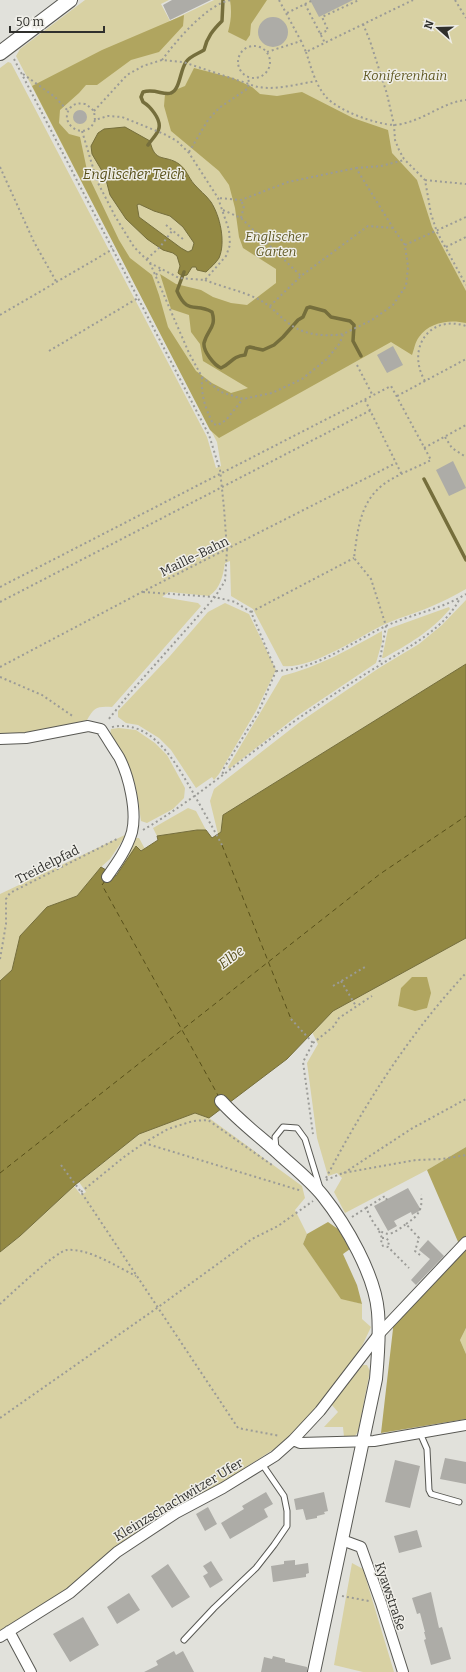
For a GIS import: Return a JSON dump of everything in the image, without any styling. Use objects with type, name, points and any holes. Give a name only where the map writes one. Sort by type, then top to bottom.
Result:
[{"type":"main road","points":[[6,54],[70,0]]},
{"type":"street","points":[[0,740],[26,738],[88,726],[101,729],[120,759],[129,786],[134,813],[132,832],[123,854],[107,877]]},
{"type":"street","points":[[221,1101],[233,1114],[276,1151],[320,1196],[342,1223],[370,1277],[378,1311],[379,1334],[376,1379],[314,1672]]},
{"type":"street","name":"Kleinzschachwitzer Ufer","points":[[0,1637],[70,1593],[117,1552],[176,1513],[223,1488],[275,1456],[293,1440],[320,1411],[379,1334],[466,1242]]},
{"type":"street","points":[[293,1440],[300,1443],[374,1441],[466,1425]]},
{"type":"street","name":"Kyawstraße","points":[[342,1540],[361,1548],[381,1603],[403,1672]]},
{"type":"street","points":[[9,1631],[32,1672]]},
{"type":"lane","points":[[276,1151],[275,1137],[284,1127],[297,1128],[305,1139],[320,1196]]},
{"type":"lane","points":[[420,1433],[427,1449],[429,1490],[431,1494],[459,1502]]},
{"type":"lane","points":[[184,1640],[214,1608],[256,1568],[287,1526],[287,1511],[284,1496],[262,1464]]},
{"type":"path","points":[[162,60],[194,23],[218,6],[231,0]]},
{"type":"path","points":[[279,0],[287,12],[301,41],[317,81],[326,97],[337,105],[370,120],[394,125],[411,122],[448,105],[466,100]]},
{"type":"path","points":[[320,34],[328,30],[322,17],[359,0]]},
{"type":"path","points":[[306,52],[411,0]]},
{"type":"path","points":[[455,0],[466,18]]},
{"type":"path","points":[[287,12],[311,1]]},
{"type":"path","points":[[306,4],[325,43]]},
{"type":"path","points":[[363,24],[381,74],[394,125],[395,140],[404,160],[425,180],[431,214],[437,232],[466,285]]},
{"type":"path","points":[[267,52],[301,41]]},
{"type":"path","points":[[257,46],[267,52],[270,64],[267,72],[256,77],[248,76],[242,71],[239,63],[242,52],[249,47],[257,46]]},
{"type":"path","points":[[6,54],[21,73],[209,435],[220,474],[227,550],[225,581],[215,597],[129,694],[101,729]]},
{"type":"path","points":[[94,111],[89,106],[79,103],[73,106],[68,111],[67,120],[69,125],[74,129],[82,131],[90,128],[94,120],[94,111],[127,75],[143,66],[162,60],[183,62],[257,87],[317,81]]},
{"type":"path","points":[[21,73],[55,97],[68,111]]},
{"type":"path","points":[[189,152],[208,120],[219,108],[248,90],[248,76]]},
{"type":"path","points":[[94,120],[108,116],[122,117],[164,134],[189,152],[218,198],[230,230],[230,245],[226,256],[205,280]]},
{"type":"path","points":[[82,131],[97,181],[115,216],[134,247],[150,263],[189,353],[202,377],[221,392],[242,399],[272,393],[302,379],[327,359],[340,343],[343,334]]},
{"type":"path","points":[[218,198],[241,200],[288,182],[356,168],[381,166],[404,160]]},
{"type":"path","points":[[0,167],[34,242],[57,283]]},
{"type":"path","points":[[150,263],[184,280],[205,280],[256,298],[270,306],[288,323],[307,333],[322,335],[343,334],[349,332],[372,320],[393,305],[406,286],[408,267],[405,245],[356,168]]},
{"type":"path","points":[[425,180],[466,184]]},
{"type":"path","points":[[241,200],[244,206],[241,218]]},
{"type":"path","points":[[222,210],[241,218],[301,276]]},
{"type":"path","points":[[405,245],[437,232],[466,217]]},
{"type":"path","points":[[166,225],[184,240]]},
{"type":"path","points":[[270,306],[301,276],[368,226],[393,228]]},
{"type":"path","points":[[147,259],[160,247],[172,231]]},
{"type":"path","points":[[445,248],[466,237]]},
{"type":"path","points":[[0,316],[113,249]]},
{"type":"path","points":[[156,275],[161,268]]},
{"type":"path","points":[[49,351],[138,298]]},
{"type":"path","points":[[425,381],[417,363],[420,344],[425,336],[441,325],[450,324],[466,326]]},
{"type":"path","points":[[397,396],[466,359]]},
{"type":"path","points":[[460,362],[466,363]]},
{"type":"path","points":[[357,365],[373,396]]},
{"type":"path","points":[[202,377],[201,390],[205,406],[213,424],[218,425],[226,420],[242,399]]},
{"type":"path","points":[[0,587],[391,386],[431,460],[377,490],[362,516],[357,535],[354,558],[371,579],[386,626],[379,665]]},
{"type":"path","points":[[365,400],[402,475]]},
{"type":"path","points":[[0,602],[371,410]]},
{"type":"path","points":[[424,448],[466,425]]},
{"type":"path","points":[[445,436],[452,448],[466,457]]},
{"type":"path","name":"Maille-Bahn","points":[[0,667],[142,592],[396,463]]},
{"type":"path","points":[[251,612],[354,558]]},
{"type":"path","points":[[142,592],[215,597],[235,602],[251,612],[276,671],[258,713],[224,768],[222,778]]},
{"type":"path","points":[[276,671],[293,670],[306,666],[347,648],[386,626],[460,598],[466,594]]},
{"type":"path","name":"Treidelpfad","points":[[0,960],[6,924],[6,899],[10,893],[132,832],[140,832],[173,813],[222,778],[298,719],[418,641],[441,623],[456,606],[460,598]]},
{"type":"path","points":[[0,677],[42,695],[88,726]]},
{"type":"path","points":[[101,729],[119,725],[137,728],[157,741],[169,754],[195,796],[222,845]]},
{"type":"path","points":[[333,986],[365,967]]},
{"type":"path","points":[[325,1180],[341,1149],[404,1049],[442,999],[466,973]]},
{"type":"path","points":[[342,982],[356,1006]]},
{"type":"path","points":[[313,1134],[303,1062],[313,1043],[333,1027],[339,1018],[372,996]]},
{"type":"path","points":[[291,1019],[313,1043]]},
{"type":"path","points":[[307,1044],[310,1040]]},
{"type":"path","points":[[343,1173],[411,1129],[466,1099]]},
{"type":"path","points":[[81,1192],[124,1157],[144,1143],[168,1129],[193,1121],[211,1121],[276,1168]]},
{"type":"path","points":[[144,1143],[305,1191],[300,1186]]},
{"type":"path","points":[[325,1180],[343,1173],[416,1160],[442,1159],[466,1155]]},
{"type":"path","points":[[61,1165],[138,1276],[157,1308],[238,1428],[282,1436],[293,1440]]},
{"type":"path","points":[[0,1418],[157,1308],[252,1239],[278,1226],[327,1191],[323,1173]]},
{"type":"path","points":[[378,1230],[390,1234],[417,1217],[421,1210],[421,1195]]},
{"type":"path","points":[[342,1223],[385,1196],[387,1200]]},
{"type":"path","points":[[366,1208],[382,1238],[381,1243],[388,1247],[409,1268]]},
{"type":"path","points":[[406,1224],[419,1238],[415,1251],[420,1255]]},
{"type":"path","points":[[382,1238],[386,1238],[389,1241],[388,1247]]},
{"type":"path","points":[[0,1304],[46,1263],[66,1250],[85,1252],[138,1276]]},
{"type":"path","points":[[330,1594],[381,1603]]},
{"type":"green space","name":"Koniferenhain","points":[[85,0],[169,0],[161,4],[170,21],[214,0],[466,0],[466,589],[448,599],[381,626],[320,658],[294,666],[283,666],[253,609],[231,596],[230,561],[225,563],[219,585],[209,596],[169,592],[162,597],[198,603],[201,606],[112,707],[97,708],[92,712],[87,720],[26,734],[0,735],[0,68],[8,62],[11,63],[207,437],[216,468],[221,466],[217,442],[16,56],[20,49]]},
{"type":"green space","points":[[230,0],[267,0],[251,24],[250,35],[246,41],[228,32],[231,16]]},
{"type":"green space","name":"Englischer Garten","points":[[184,15],[183,26],[159,52],[131,60],[97,85],[86,85],[60,110],[59,123],[69,134],[80,137],[88,175],[119,240],[130,258],[152,275],[168,327],[196,371],[212,383],[231,393],[248,388],[203,361],[200,344],[191,332],[189,315],[171,309],[160,274],[176,284],[201,290],[213,297],[231,303],[247,305],[276,283],[276,269],[243,248],[239,237],[235,208],[229,185],[219,171],[171,131],[164,106],[165,94],[185,86],[194,68],[233,78],[252,87],[260,94],[277,96],[302,92],[353,118],[388,130],[392,153],[417,180],[432,227],[466,291],[466,323],[453,321],[440,323],[428,328],[418,339],[412,355],[391,342],[219,438],[210,430],[32,86],[102,50]]},
{"type":"green space","points":[[466,600],[466,664],[223,815],[221,832],[218,834],[210,801],[214,789],[300,722],[379,668],[419,644],[442,625]]},
{"type":"green space","points":[[225,603],[249,614],[276,670],[256,711],[219,774],[214,780],[212,777],[196,788],[171,750],[159,738],[138,725],[126,723],[118,717],[118,711],[170,656],[208,612]]},
{"type":"green space","points":[[449,607],[450,609],[427,631],[382,658],[388,629]]},
{"type":"green space","points":[[382,631],[382,642],[376,663],[297,716],[229,769],[228,767],[282,676],[321,663]]},
{"type":"green space","points":[[119,728],[136,730],[155,743],[167,755],[185,788],[184,798],[173,809],[147,823],[141,821],[136,789],[129,766],[111,737],[111,729]]},
{"type":"green space","points":[[188,808],[196,811],[206,830],[157,836],[153,828]]},
{"type":"green space","points":[[127,834],[110,859],[101,867],[77,896],[47,907],[20,936],[12,970],[0,981],[0,894]]},
{"type":"green space","points":[[135,838],[139,838],[145,849],[140,851],[137,846],[116,876]]},
{"type":"green space","points":[[466,938],[466,1147],[427,1170],[345,1213],[334,1192],[342,1178],[337,1173],[328,1176],[317,1138],[307,1063],[318,1044],[312,1032],[333,1011]]},
{"type":"green space","points":[[412,977],[427,977],[431,993],[427,1008],[415,1011],[398,1006],[401,988]]},
{"type":"green space","points":[[195,1113],[209,1118],[302,1186],[305,1198],[295,1210],[307,1234],[303,1244],[341,1298],[362,1304],[362,1319],[371,1327],[354,1359],[316,1409],[285,1442],[220,1484],[132,1535],[66,1590],[0,1632],[0,1252],[20,1236],[74,1186],[81,1195],[86,1192],[79,1182],[139,1134]]},
{"type":"green space","points":[[466,1147],[466,1328],[460,1340],[466,1354],[466,1419],[381,1433],[393,1329],[392,1318],[459,1244],[427,1170]]},
{"type":"green space","points":[[328,1222],[338,1229],[350,1249],[343,1254],[357,1285],[362,1304],[341,1299],[303,1244],[307,1234]]},
{"type":"green space","points":[[466,1328],[466,1354],[460,1340]]},
{"type":"green space","points":[[363,1365],[367,1365],[370,1371],[358,1432],[354,1437],[344,1437],[343,1427],[324,1427],[338,1412],[331,1404]]},
{"type":"green space","points":[[352,1563],[363,1569],[394,1672],[363,1672],[334,1665]]},
{"type":"water","name":"Englischer Teich","points":[[125,127],[150,141],[152,148],[158,156],[174,161],[182,166],[194,184],[211,202],[217,214],[221,229],[222,244],[219,258],[206,272],[197,270],[196,267],[192,267],[187,275],[182,276],[178,273],[180,266],[177,256],[163,250],[147,239],[126,219],[110,195],[105,176],[92,154],[91,146],[98,133],[104,129]],"holes":[[[139,204],[170,216],[183,227],[194,243],[192,250],[188,252],[181,248],[139,217],[137,205]]]},
{"type":"water","name":"Elbe","points":[[466,664],[466,938],[333,1011],[287,1059],[209,1118],[195,1113],[139,1134],[75,1185],[20,1236],[0,1252],[0,981],[12,970],[20,936],[47,907],[77,896],[101,867],[116,876],[136,846],[141,851],[158,840],[157,836],[206,830],[212,838],[221,832],[223,815]]},
{"type":"building","points":[[172,0],[211,0],[170,20],[163,5]]},
{"type":"building","points":[[310,0],[353,0],[319,17]]},
{"type":"building","points":[[273,17],[284,21],[288,32],[284,43],[273,47],[262,43],[258,32],[262,21]]},
{"type":"building","points":[[77,110],[83,110],[87,114],[87,120],[83,124],[77,124],[73,120],[73,114]]},
{"type":"building","points":[[393,346],[403,365],[387,373],[377,355]]},
{"type":"building","points":[[453,461],[466,488],[449,496],[436,470]]},
{"type":"building","points":[[408,1188],[421,1210],[412,1215],[411,1212],[394,1221],[397,1226],[388,1231],[374,1206]]},
{"type":"building","points":[[428,1240],[444,1256],[416,1285],[411,1280],[430,1259],[419,1250]]},
{"type":"building","points":[[445,1458],[466,1462],[466,1484],[440,1479]]},
{"type":"building","points":[[395,1460],[420,1466],[410,1508],[385,1502]]},
{"type":"building","points":[[266,1492],[273,1504],[264,1509],[268,1517],[230,1539],[221,1523],[244,1509],[242,1506]]},
{"type":"building","points":[[324,1492],[328,1511],[324,1512],[325,1514],[317,1516],[317,1518],[306,1520],[303,1509],[296,1510],[294,1499]]},
{"type":"building","points":[[208,1507],[217,1524],[205,1531],[196,1514]]},
{"type":"building","points":[[417,1530],[422,1547],[399,1553],[394,1536]]},
{"type":"building","points":[[295,1560],[295,1565],[308,1563],[309,1573],[306,1574],[306,1577],[273,1582],[271,1566],[284,1564],[284,1561]]},
{"type":"building","points":[[211,1561],[223,1580],[210,1588],[203,1576],[208,1573],[203,1566]]},
{"type":"building","points":[[168,1564],[190,1597],[172,1608],[151,1576]]},
{"type":"building","points":[[431,1592],[439,1628],[442,1627],[451,1659],[431,1665],[424,1640],[426,1639],[425,1632],[420,1613],[417,1614],[412,1598]]},
{"type":"building","points":[[129,1593],[140,1610],[117,1624],[107,1607]]},
{"type":"building","points":[[83,1617],[99,1645],[70,1662],[53,1634]]},
{"type":"building","points":[[174,1651],[176,1655],[183,1651],[194,1672],[144,1672],[158,1665],[156,1661]]},
{"type":"building","points":[[273,1656],[285,1659],[285,1662],[307,1667],[307,1672],[261,1672],[264,1657],[272,1659]]},
{"type":"waterway","points":[[148,145],[157,132],[159,124],[149,106],[143,102],[141,97],[143,92],[151,91],[168,94],[174,91],[186,62],[204,50],[211,34],[222,21],[223,0]]},
{"type":"waterway","points":[[184,272],[177,291],[181,299],[188,306],[206,309],[212,312],[213,321],[205,339],[204,346],[205,350],[215,364],[221,368],[234,358],[245,355],[247,348],[250,347],[263,350],[274,345],[298,320],[303,317],[307,308],[310,307],[325,311],[331,317],[350,321],[354,325],[353,341],[361,356]]},
{"type":"waterway","points":[[424,479],[466,560]]},
{"type":"ferry route","points":[[0,1173],[380,874],[466,816]]},
{"type":"ferry route","points":[[222,845],[291,1019]]},
{"type":"ferry route","points":[[105,881],[102,885],[219,1097]]}]
